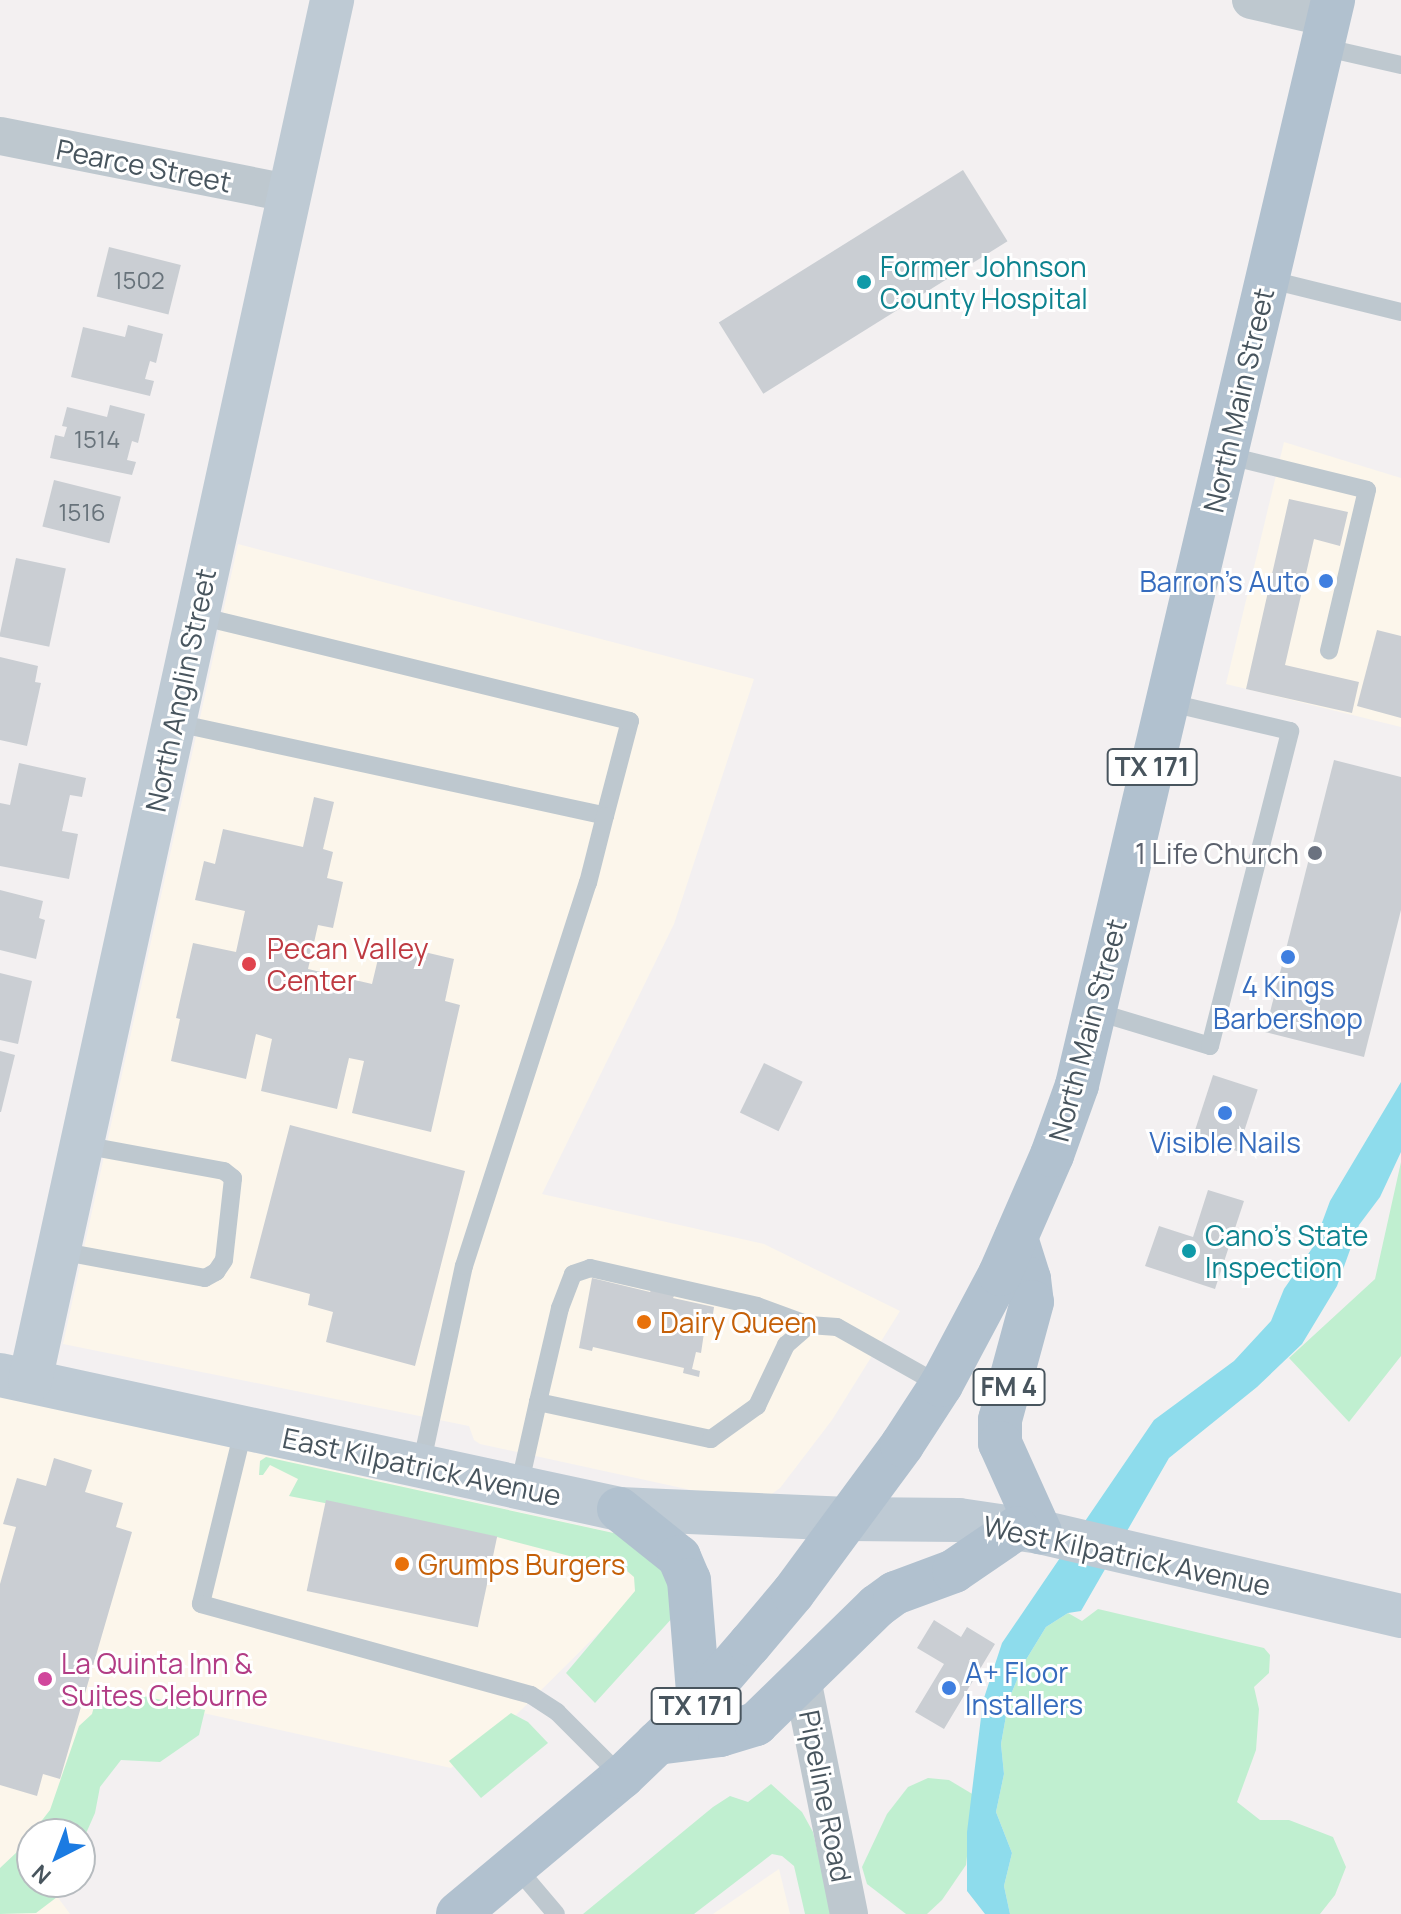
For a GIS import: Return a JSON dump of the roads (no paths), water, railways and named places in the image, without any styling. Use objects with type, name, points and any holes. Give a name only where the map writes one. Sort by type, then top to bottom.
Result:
[{"type":"main road","name":"North Main Street","points":[[458,1914],[517,1868],[622,1777],[699,1703],[793,1593],[849,1519],[941,1385],[1016,1238],[1052,1155],[1077,1085],[1328,22]]},
{"type":"main road","name":"FM 4","points":[[1016,1238],[1029,1279],[1032,1302],[1000,1420],[1000,1443],[1028,1530]]},
{"type":"main road","points":[[619,1509],[679,1557],[689,1580],[699,1703]]},
{"type":"main road","points":[[657,1743],[720,1735],[756,1724],[886,1599],[954,1571],[1028,1530]]},
{"type":"street","name":"North Anglin Street","points":[[15,1378],[58,1251],[83,1145],[172,722],[332,0]]},
{"type":"street","points":[[1251,0],[1328,22]]},
{"type":"street","name":"Pearce Street","points":[[0,136],[288,193]]},
{"type":"street","name":"East Kilpatrick Avenue","points":[[15,1378],[619,1509],[849,1519]]},
{"type":"street","name":"West Kilpatrick Avenue","points":[[849,1519],[959,1520],[1028,1530],[1401,1616]]},
{"type":"street","name":"Pipeline Road","points":[[802,1679],[849,1914]]},
{"type":"lane","points":[[1328,22],[1401,65]]},
{"type":"lane","points":[[1267,279],[1401,312]]},
{"type":"lane","points":[[1225,455],[1367,490],[1329,651]]},
{"type":"lane","points":[[196,615],[630,721],[588,883],[464,1266],[421,1466]]},
{"type":"lane","points":[[1094,1011],[1210,1046],[1290,731],[1166,702]]},
{"type":"lane","points":[[172,722],[605,816]]},
{"type":"lane","points":[[58,1251],[205,1278],[216,1272],[224,1260],[233,1178],[224,1171],[83,1145]]},
{"type":"lane","points":[[519,1487],[560,1308],[573,1274],[590,1268],[757,1306],[809,1325],[837,1327],[941,1385]]},
{"type":"lane","points":[[538,1402],[711,1439],[757,1406],[786,1345],[809,1325]]},
{"type":"lane","points":[[244,1427],[201,1604],[506,1685],[531,1695],[557,1712],[622,1777]]},
{"type":"lane","points":[[517,1868],[556,1914]]},
{"type":"water","points":[[1401,1082],[1401,1152],[1380,1197],[1359,1225],[1337,1286],[1302,1344],[1257,1387],[1169,1458],[1081,1611],[1068,1613],[1046,1627],[1024,1663],[1009,1699],[1001,1744],[1004,1774],[996,1812],[1012,1853],[1004,1886],[1010,1914],[985,1914],[967,1891],[967,1832],[983,1701],[1002,1643],[1154,1420],[1234,1361],[1271,1321],[1284,1289],[1313,1247],[1330,1201]]},
{"type":"place","name":"Former Johnson County Hospital","points":[[864,282]]},
{"type":"place","name":"Barron's Auto","points":[[1326,581]]},
{"type":"place","name":"1 Life Church","points":[[1315,853]]},
{"type":"place","name":"4 Kings Barbershop","points":[[1288,957]]},
{"type":"place","name":"Pecan Valley Center","points":[[249,964]]},
{"type":"place","name":"Visible Nails","points":[[1225,1113]]},
{"type":"place","name":"Cano's State Inspection","points":[[1189,1251]]},
{"type":"place","name":"Dairy Queen","points":[[644,1322]]},
{"type":"place","name":"Grumps Burgers","points":[[402,1564]]},
{"type":"place","name":"La Quinta Inn & Suites Cleburne","points":[[45,1679]]},
{"type":"place","name":"A+ Floor Installers","points":[[949,1688]]}]
